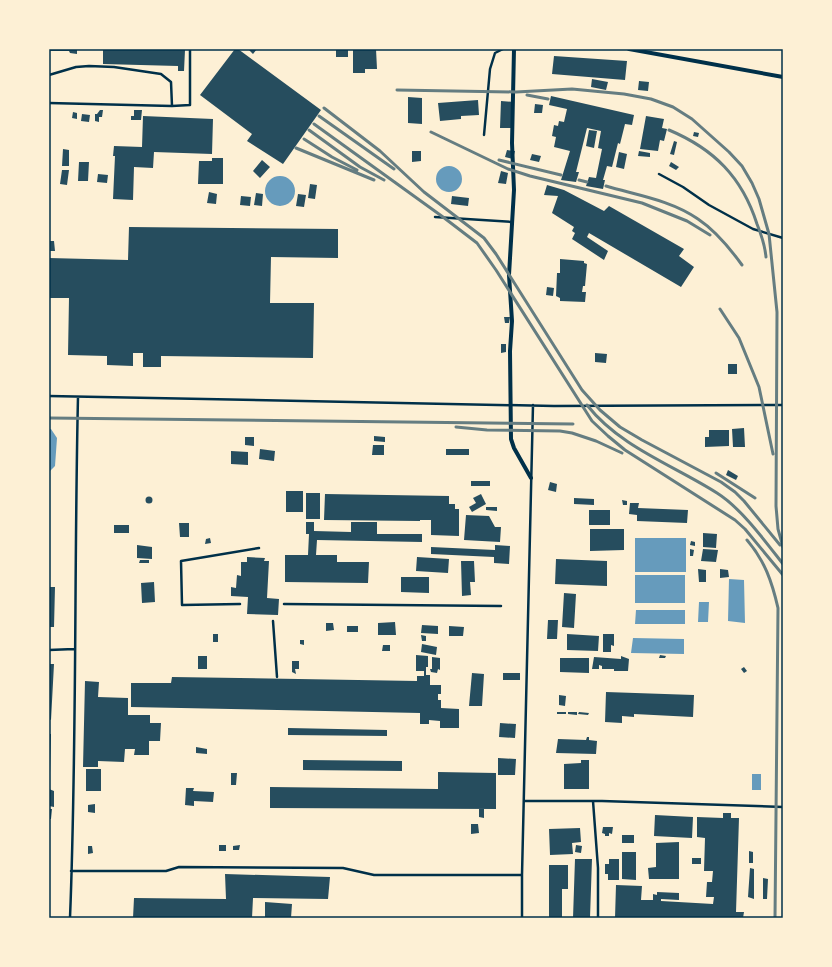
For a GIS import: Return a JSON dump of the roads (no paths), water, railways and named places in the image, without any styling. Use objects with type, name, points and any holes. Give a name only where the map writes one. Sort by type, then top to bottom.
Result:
[{"type":"street","points":[[514,49],[512,143],[514,190],[509,275],[512,321],[510,350],[511,439],[514,448],[531,478]]},
{"type":"street","points":[[629,49],[783,77]]},
{"type":"lane","points":[[49,102],[172,106],[190,105],[190,49]]},
{"type":"lane","points":[[484,135],[490,69],[495,53],[503,49]]},
{"type":"lane","points":[[49,75],[76,67],[89,66],[161,74],[171,82],[172,106]]},
{"type":"lane","points":[[659,174],[683,187],[709,205],[753,229],[783,238]]},
{"type":"lane","points":[[435,216],[512,222]]},
{"type":"lane","points":[[49,396],[511,405],[783,406]]},
{"type":"lane","points":[[70,918],[72,871],[78,397]]},
{"type":"lane","points":[[522,918],[533,405]]},
{"type":"lane","points":[[240,604],[182,605],[181,561],[259,548]]},
{"type":"lane","points":[[284,604],[501,606]]},
{"type":"lane","points":[[273,621],[277,677]]},
{"type":"lane","points":[[49,650],[74,649]]},
{"type":"lane","points":[[524,801],[593,801],[783,807]]},
{"type":"lane","points":[[593,801],[598,868],[598,918]]},
{"type":"lane","points":[[72,871],[166,871],[179,867],[343,868],[374,875],[522,875]]},
{"type":"water","points":[[449,166],[459,169],[462,179],[459,189],[449,192],[439,189],[436,179],[439,169]]},
{"type":"water","points":[[280,176],[291,180],[295,191],[291,202],[280,206],[269,202],[265,191],[269,180]]},
{"type":"water","points":[[49,429],[51,429],[57,438],[55,466],[49,472]]},
{"type":"water","points":[[635,538],[686,538],[686,572],[635,572]]},
{"type":"water","points":[[635,575],[685,575],[685,603],[635,603]]},
{"type":"water","points":[[729,579],[744,580],[745,623],[728,621]]},
{"type":"water","points":[[699,602],[709,602],[708,622],[698,622]]},
{"type":"water","points":[[636,610],[685,610],[685,624],[635,624]]},
{"type":"water","points":[[633,638],[684,639],[684,654],[631,653]]},
{"type":"water","points":[[752,774],[761,774],[761,790],[752,790]]},
{"type":"railway","points":[[397,90],[516,92],[572,89],[624,94],[651,99],[673,107],[692,119],[729,152],[742,166],[759,199],[769,234],[777,312],[776,506],[778,529],[783,547]]},
{"type":"railway","points":[[527,95],[548,99]]},
{"type":"railway","points":[[324,108],[380,151],[424,192],[484,238],[496,254],[582,390],[600,410],[620,427],[721,482],[735,492],[780,545]]},
{"type":"railway","points":[[319,116],[394,169]]},
{"type":"railway","points":[[314,124],[477,243],[496,270],[592,421],[625,450],[735,520],[745,529],[783,575]]},
{"type":"railway","points":[[309,130],[360,167],[384,180]]},
{"type":"railway","points":[[669,130],[700,146],[724,166],[734,179],[751,207],[765,249],[766,257]]},
{"type":"railway","points":[[431,132],[508,169],[530,176],[642,203],[687,221],[710,235]]},
{"type":"railway","points":[[304,139],[332,157],[357,170]]},
{"type":"railway","points":[[296,148],[374,180]]},
{"type":"railway","points":[[499,160],[561,175]]},
{"type":"railway","points":[[579,180],[587,182]]},
{"type":"railway","points":[[606,186],[641,195],[688,212],[716,234],[742,265]]},
{"type":"railway","points":[[720,309],[739,338],[759,387],[773,454]]},
{"type":"railway","points":[[587,405],[600,420],[631,444],[726,499],[744,516],[783,564]]},
{"type":"railway","points":[[49,418],[573,424]]},
{"type":"railway","points":[[456,427],[487,430],[560,431],[572,433],[596,441],[622,453]]},
{"type":"railway","points":[[716,473],[755,498]]},
{"type":"railway","points":[[747,540],[759,556],[767,572],[778,608],[775,918]]}]
